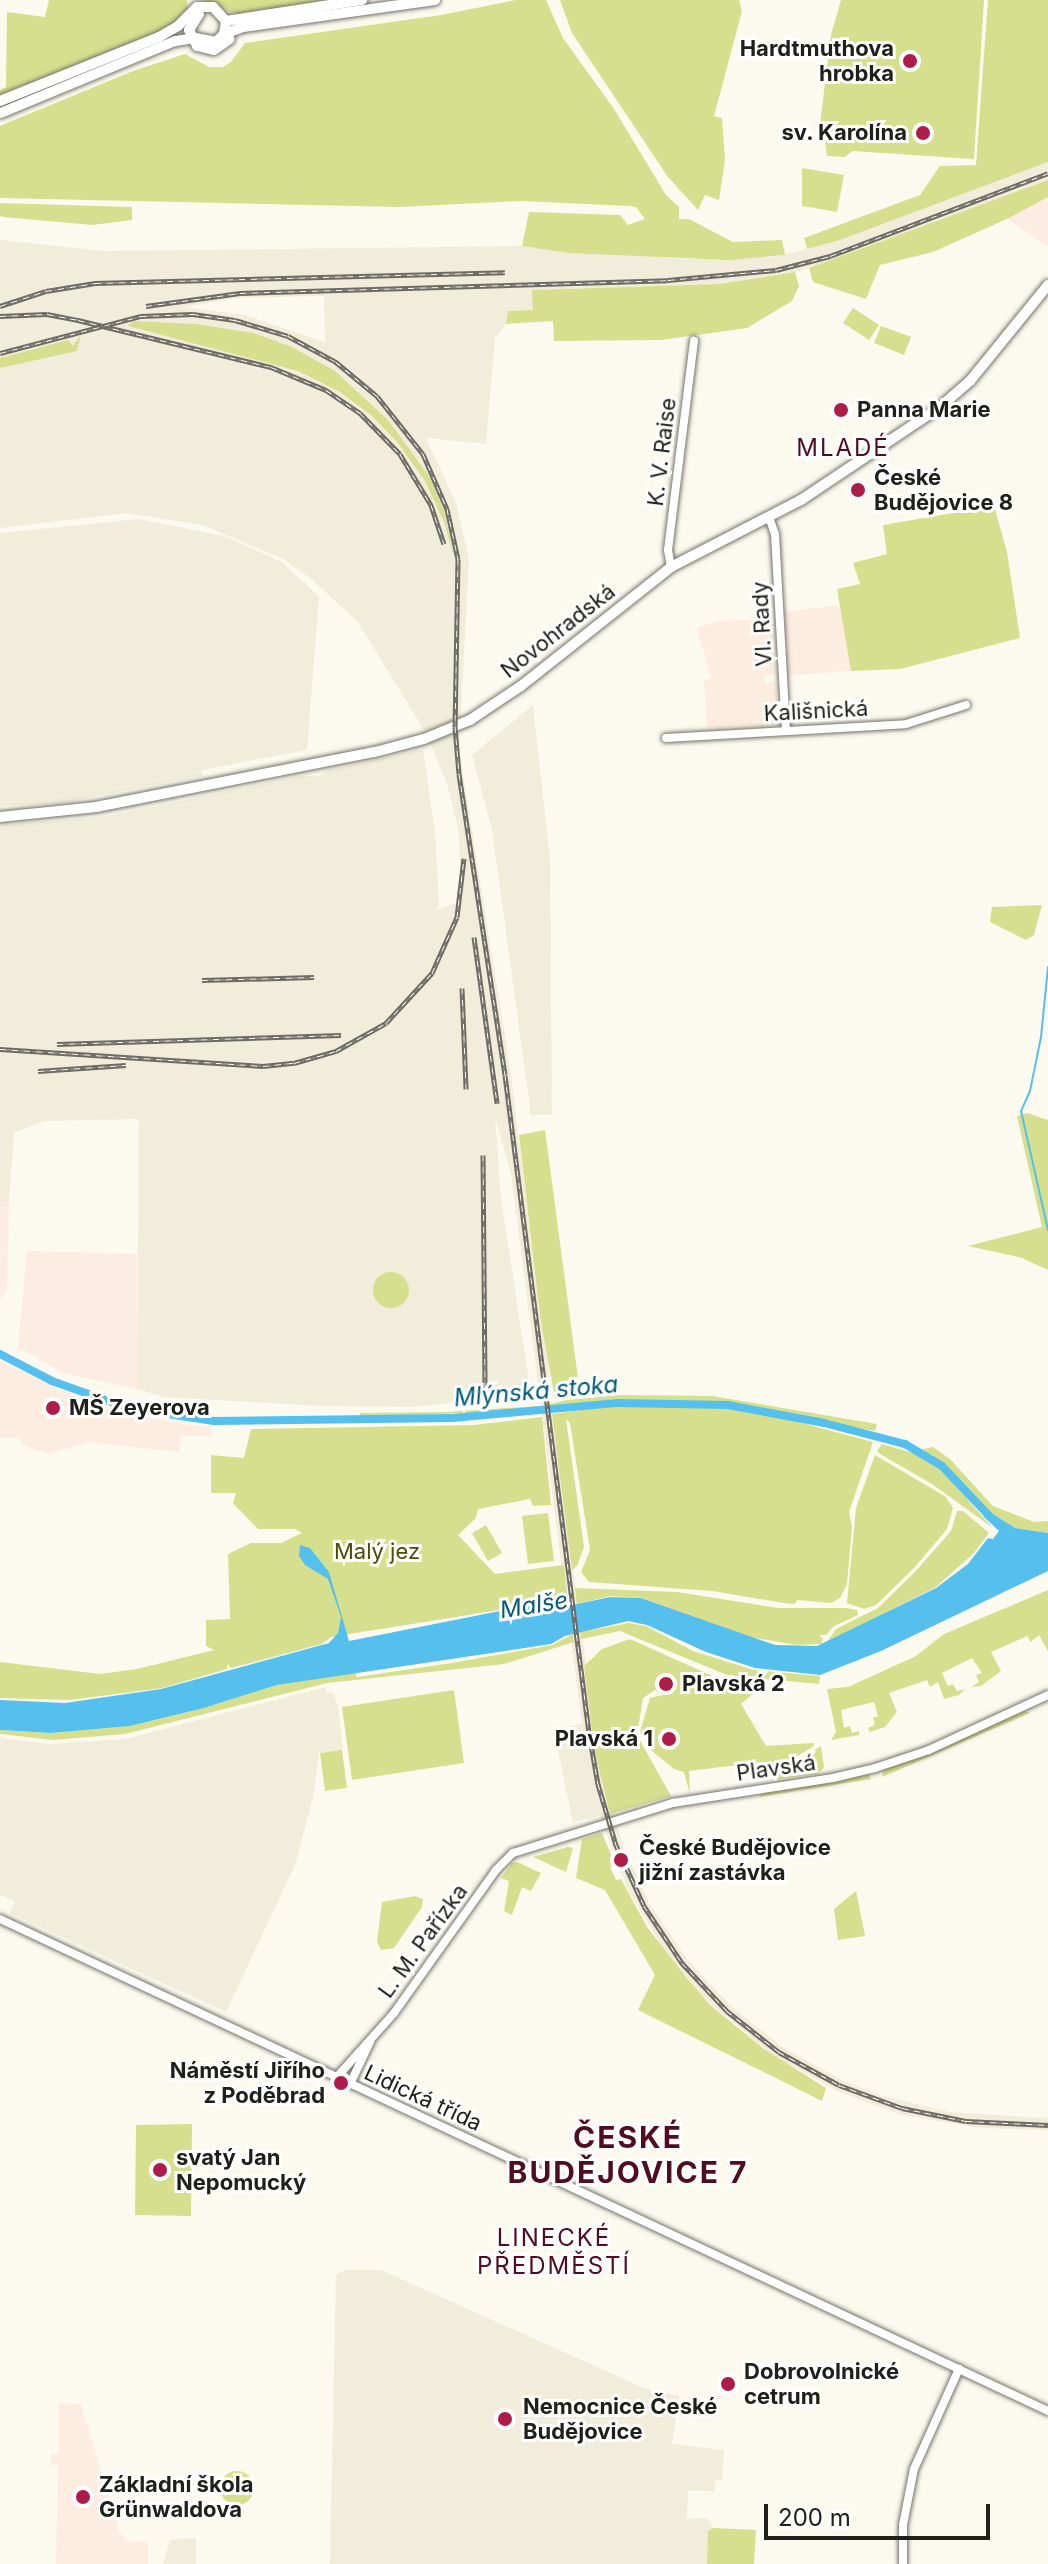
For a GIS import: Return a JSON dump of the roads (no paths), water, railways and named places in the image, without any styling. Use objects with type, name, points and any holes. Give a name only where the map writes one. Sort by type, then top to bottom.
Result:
[{"type":"main road","points":[[0,113],[156,48],[192,41],[212,43],[235,28],[262,20],[362,0]]},
{"type":"main road","points":[[0,101],[159,37],[183,31],[195,16],[206,12],[224,17],[262,20],[435,0]]},
{"type":"main road","points":[[159,37],[178,26],[191,11],[209,6],[224,17]]},
{"type":"main road","points":[[224,17],[224,34]]},
{"type":"main road","points":[[192,41],[209,50],[219,49],[235,34],[262,20]]},
{"type":"main road","points":[[190,23],[192,41]]},
{"type":"main road","name":"Novohradská","points":[[0,817],[96,807],[397,747],[433,736],[488,710],[671,567],[830,482],[960,391],[1048,285]]},
{"type":"street","name":"K. V. Raise","points":[[671,567],[668,550],[694,341]]},
{"type":"street","name":"Vl. Rady","points":[[769,517],[775,534],[786,731]]},
{"type":"street","name":"Kališnická","points":[[666,738],[906,724],[966,705]]},
{"type":"street","name":"Plavská","points":[[504,1860],[519,1850],[664,1805],[833,1778],[875,1768],[929,1750],[1048,1695]]},
{"type":"street","name":"L. M. Pařízka","points":[[370,2042],[504,1860]]},
{"type":"street","name":"Lidická třída","points":[[0,1919],[1048,2411]]},
{"type":"street","points":[[337,2077],[370,2042]]},
{"type":"street","points":[[350,2084],[370,2042]]},
{"type":"street","points":[[903,2564],[904,2517],[916,2463],[959,2369]]},
{"type":"water","points":[[987,1510],[1015,1528],[1048,1533],[1048,1571],[881,1651],[820,1675],[755,1668],[706,1652],[647,1625],[628,1621],[565,1636],[551,1644],[277,1685],[204,1708],[130,1726],[51,1733],[0,1730],[0,1700],[65,1703],[161,1689],[329,1643],[338,1633],[341,1617],[328,1579],[305,1565],[299,1556],[300,1545],[310,1548],[329,1572],[349,1641],[530,1605],[568,1606],[610,1597],[641,1598],[775,1645],[817,1646],[936,1588],[968,1564],[988,1538],[993,1539],[999,1531],[984,1517]]},
{"type":"waterway","points":[[1048,967],[1041,1037],[1030,1091],[1021,1111],[1048,1230]]},
{"type":"waterway","name":"Mlýnská stoka","points":[[0,1354],[52,1381],[128,1408],[214,1421],[452,1418],[618,1403],[728,1405],[824,1423],[905,1444],[942,1466],[993,1520]]},
{"type":"railway","points":[[146,306],[240,293],[668,280],[776,270],[830,256],[1048,173]]},
{"type":"railway","points":[[0,306],[46,291],[95,283],[505,272]]},
{"type":"railway","points":[[0,316],[47,314],[78,320],[271,367],[326,390],[360,413],[400,454],[431,505],[444,544]]},
{"type":"railway","points":[[0,353],[141,316],[193,314],[235,320],[288,336],[336,362],[377,396],[423,454],[447,509],[458,559],[455,727],[459,774],[505,1075],[589,1733],[598,1784],[616,1845],[644,1906],[682,1963],[727,2011],[779,2052],[839,2085],[902,2108],[966,2121],[1048,2125]]},
{"type":"railway","points":[[0,1049],[263,1066],[294,1063],[336,1051],[386,1023],[432,973],[457,917],[464,858]]},
{"type":"railway","points":[[474,937],[497,1103]]},
{"type":"railway","points":[[202,980],[314,977]]},
{"type":"railway","points":[[462,988],[466,1089]]},
{"type":"railway","points":[[57,1044],[341,1035]]},
{"type":"railway","points":[[38,1071],[126,1065]]},
{"type":"railway","points":[[483,1155],[485,1394]]},
{"type":"place","name":"Hardtmuthova hrobka","points":[[910,61]]},
{"type":"place","name":"sv. Karolína","points":[[923,133]]},
{"type":"place","name":"Panna Marie","points":[[841,410]]},
{"type":"place","name":"České Budějovice 8","points":[[858,490]]},
{"type":"place","name":"MŠ Zeyerova","points":[[53,1408]]},
{"type":"place","name":"Plavská 2","points":[[666,1684]]},
{"type":"place","name":"Plavská 1","points":[[669,1739]]},
{"type":"place","name":"České Budějovice jižní zastávka","points":[[621,1860]]},
{"type":"place","name":"Náměstí Jiřího z Poděbrad","points":[[341,2083]]},
{"type":"place","name":"svatý Jan Nepomucký","points":[[160,2170]]},
{"type":"place","name":"Dobrovolnické cetrum","points":[[728,2384]]},
{"type":"place","name":"Nemocnice České Budějovice","points":[[505,2419]]},
{"type":"place","name":"Základní škola Grünwaldova","points":[[83,2497]]},
{"type":"district","name":"MLADÉ","points":[[843,448]]},
{"type":"district","name":"ČESKÉ BUDĚJOVICE 7","points":[[628,2154]]},
{"type":"district","name":"LINECKÉ PŘEDMĚSTÍ","points":[[554,2252]]},
{"type":"park label","name":"Malý jez","points":[[377,1552]]},
{"type":"water label","name":"Malše","points":[[534,1605]]}]
